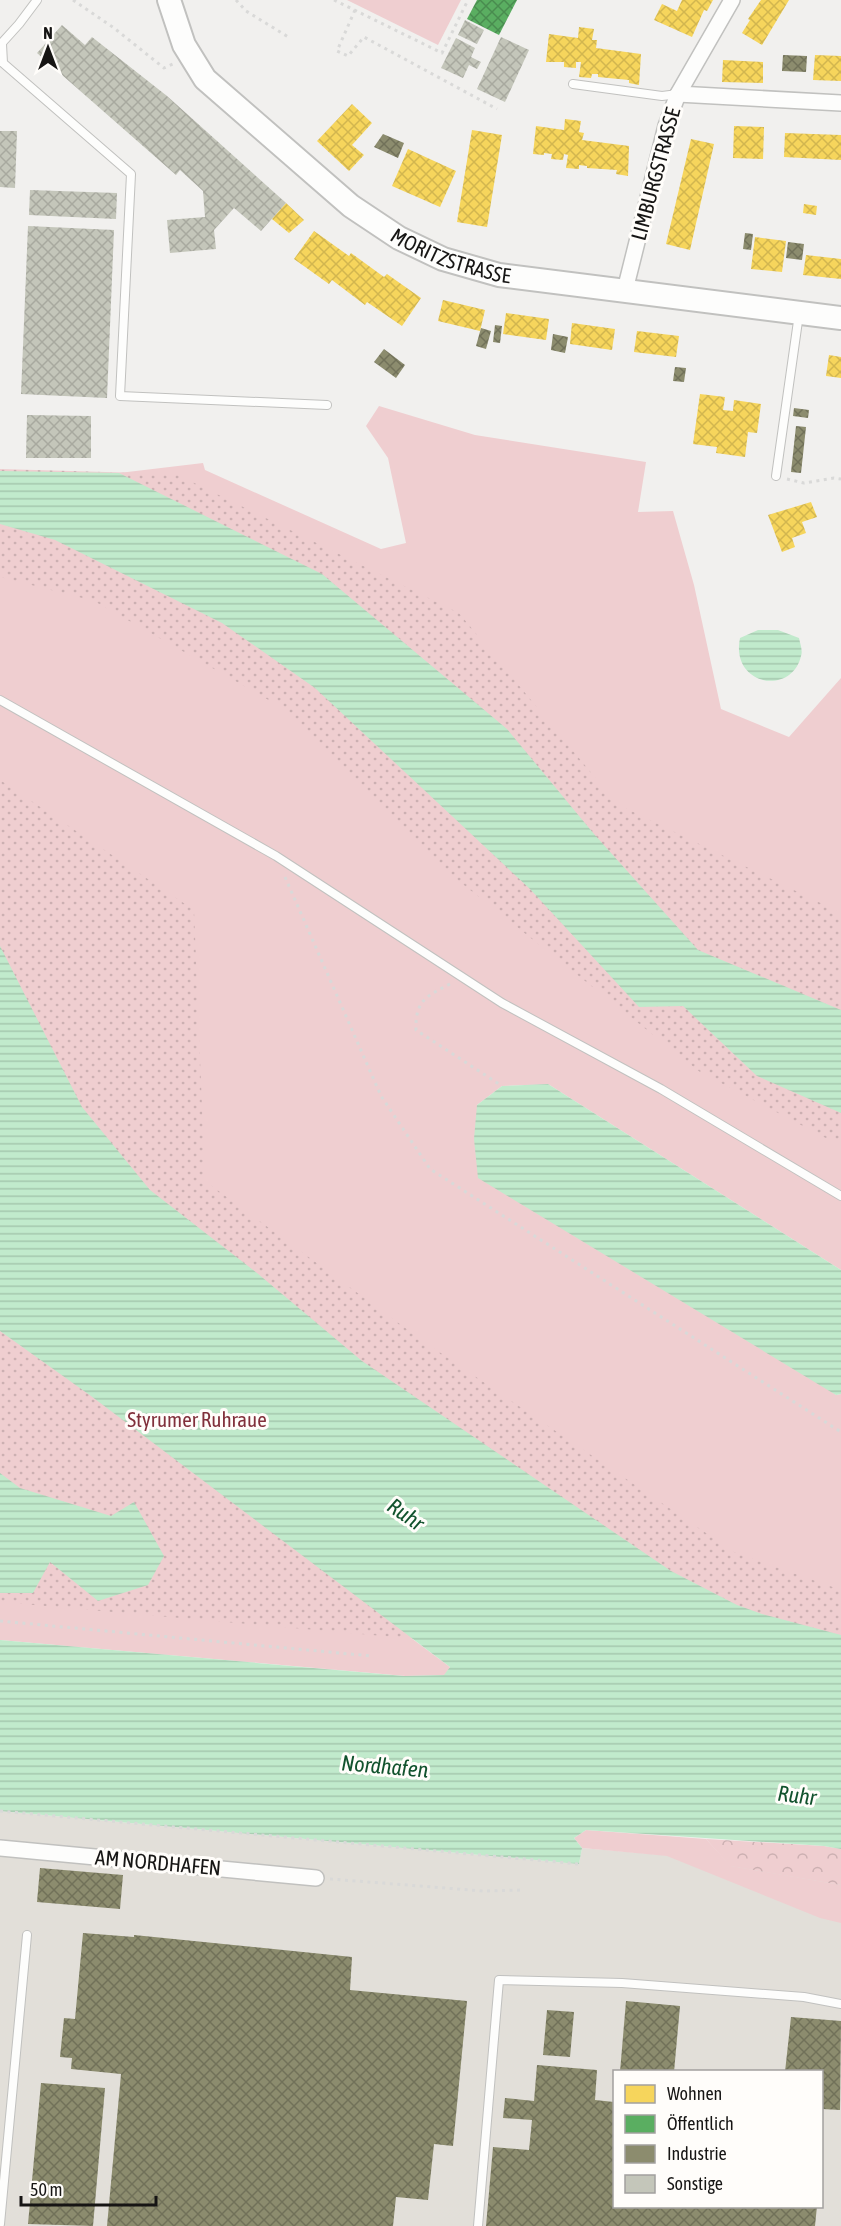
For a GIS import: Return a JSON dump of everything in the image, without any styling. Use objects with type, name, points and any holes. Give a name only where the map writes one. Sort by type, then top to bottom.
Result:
[{"type":"main road","name":"MORITZSTRASSE","points":[[169,0],[190,56],[205,79],[351,206],[399,238],[443,259],[499,275],[841,318]]},
{"type":"street","name":"LIMBURGSTRASSE","points":[[625,290],[658,154],[678,94],[732,0]]},
{"type":"street","points":[[678,94],[841,103]]},
{"type":"street","name":"AM NORDHAFEN","points":[[0,1848],[316,1878]]},
{"type":"lane","points":[[38,0],[1,44],[3,63],[131,174],[120,396],[327,405]]},
{"type":"lane","points":[[573,84],[662,96],[678,94]]},
{"type":"lane","points":[[776,476],[799,313]]},
{"type":"lane","points":[[0,700],[276,856],[501,1003],[661,1089],[841,1196]]},
{"type":"lane","points":[[0,2224],[27,1935]]},
{"type":"lane","points":[[478,2226],[498,1980],[633,1984],[804,1997],[841,2004]]},
{"type":"path","points":[[73,0],[114,28],[164,68],[190,56]]},
{"type":"path","points":[[236,0],[246,11],[290,38]]},
{"type":"path","points":[[334,0],[442,53],[468,0]]},
{"type":"path","points":[[355,10],[338,51],[348,56],[363,37],[497,109]]},
{"type":"path","points":[[776,476],[804,483],[841,479]]},
{"type":"path","points":[[276,856],[381,1096],[430,1169],[841,1432]]},
{"type":"path","points":[[461,978],[426,997],[415,1013],[416,1029],[502,1086]]},
{"type":"path","points":[[0,1622],[371,1656]]},
{"type":"path","points":[[0,1812],[579,1864]]},
{"type":"path","points":[[316,1878],[483,1891],[523,1890]]},
{"type":"shaded area","points":[[0,1811],[579,1864],[582,1848],[813,1868],[841,1874],[841,2226],[0,2226]]},
{"type":"green space","points":[[347,0],[461,0],[438,45]]},
{"type":"green space","points":[[379,406],[475,435],[646,462],[638,512],[673,511],[694,585],[721,709],[789,737],[841,678],[841,974],[605,821],[394,588],[119,473],[203,463],[205,470],[381,549],[406,543],[388,458],[366,426]]},
{"type":"green space","points":[[0,469],[176,474],[459,613],[617,804],[841,913],[841,1146],[700,1072],[431,859],[288,711],[94,601],[0,577]]},
{"type":"green space","points":[[0,524],[55,540],[841,1113],[841,1270],[548,1084],[502,1086],[477,1105],[836,1395],[841,1394],[841,1635],[786,1620],[181,1164],[0,862]]},
{"type":"green space","name":"Styrumer Ruhraue","points":[[0,780],[194,910],[205,1181],[423,1341],[734,1552],[841,1590],[841,1787],[439,1641],[0,1602]]},
{"type":"green space","points":[[176,1462],[450,1667],[445,1675],[405,1676],[0,1640],[0,1593]]},
{"type":"green space","points":[[586,1830],[706,1839],[731,1866],[841,1885],[841,1923],[820,1918],[667,1856],[582,1848],[574,1838]]},
{"type":"green space","points":[[706,1839],[841,1849],[841,1885],[730,1866]]},
{"type":"water","points":[[0,471],[119,473],[322,574],[507,729],[594,834],[698,950],[841,1010],[841,1113],[757,1076],[683,1006],[639,1007],[530,889],[315,688],[222,623],[55,540],[0,524]]},
{"type":"water","points":[[758,630],[778,630],[799,638],[801,656],[795,669],[786,677],[775,681],[763,680],[744,667],[739,654],[740,638]]},
{"type":"water","points":[[0,946],[82,1107],[150,1190],[257,1273],[362,1361],[671,1571],[737,1605],[841,1635],[841,1849],[586,1830],[574,1838],[582,1848],[579,1864],[0,1811],[0,1640],[404,1676],[444,1675],[450,1667],[91,1396],[0,1331]]},
{"type":"water","points":[[548,1084],[841,1270],[841,1394],[836,1395],[478,1178],[474,1139],[477,1105],[502,1086]]},
{"type":"water","points":[[0,1473],[20,1488],[111,1516],[134,1502],[164,1556],[148,1585],[98,1601],[50,1562],[33,1593],[0,1593]]},
{"type":"building: Wohnen","points":[[682,0],[713,0],[707,11],[704,10],[692,37],[654,20],[662,4],[677,11]]},
{"type":"building: Wohnen","points":[[761,0],[789,0],[762,45],[742,33]]},
{"type":"building: Wohnen","points":[[579,27],[594,29],[592,40],[597,40],[596,48],[641,54],[639,85],[629,83],[629,80],[598,77],[598,74],[592,74],[591,78],[579,77],[581,62],[576,62],[576,68],[564,67],[564,62],[546,62],[549,34],[578,38]]},
{"type":"building: Wohnen","points":[[815,55],[841,56],[841,81],[813,80]]},
{"type":"building: Wohnen","points":[[723,60],[763,62],[763,83],[722,82]]},
{"type":"building: Wohnen","points":[[352,104],[372,123],[352,145],[364,155],[349,171],[317,141]]},
{"type":"building: Wohnen","points":[[565,119],[581,121],[579,132],[584,133],[582,140],[629,146],[628,176],[616,174],[617,170],[587,168],[587,166],[579,165],[579,169],[566,168],[568,155],[564,154],[563,160],[551,159],[552,154],[533,154],[536,126],[564,130]]},
{"type":"building: Wohnen","points":[[734,126],[764,127],[763,159],[733,158]]},
{"type":"building: Wohnen","points":[[472,130],[502,135],[487,227],[457,222]]},
{"type":"building: Wohnen","points":[[785,133],[841,135],[841,160],[784,157]]},
{"type":"building: Wohnen","points":[[691,139],[714,144],[690,250],[666,244]]},
{"type":"building: Wohnen","points":[[408,149],[456,171],[440,207],[392,186]]},
{"type":"building: Wohnen","points":[[286,203],[304,220],[289,233],[272,219]]},
{"type":"building: Wohnen","points":[[804,204],[817,206],[816,215],[803,213]]},
{"type":"building: Wohnen","points":[[314,231],[349,256],[351,253],[384,277],[387,274],[421,298],[402,326],[367,302],[365,305],[332,280],[329,284],[294,259]]},
{"type":"building: Wohnen","points":[[755,237],[786,241],[782,272],[751,269]]},
{"type":"building: Wohnen","points":[[806,255],[841,259],[841,279],[803,275]]},
{"type":"building: Wohnen","points":[[443,300],[485,310],[480,331],[438,321]]},
{"type":"building: Wohnen","points":[[506,313],[549,319],[546,340],[503,334]]},
{"type":"building: Wohnen","points":[[572,323],[615,329],[612,350],[570,344]]},
{"type":"building: Wohnen","points":[[637,331],[679,336],[676,357],[634,352]]},
{"type":"building: Wohnen","points":[[829,355],[841,357],[841,378],[826,376]]},
{"type":"building: Wohnen","points":[[700,394],[725,397],[723,410],[733,411],[734,400],[761,404],[757,433],[748,432],[745,457],[716,453],[717,447],[693,444]]},
{"type":"building: Wohnen","points":[[811,502],[817,517],[802,522],[806,533],[792,538],[795,547],[782,552],[768,515]]},
{"type":"building: Öffentlich","points":[[477,0],[517,0],[499,35],[467,19]]},
{"type":"building: Industrie","points":[[783,55],[807,56],[806,72],[782,71]]},
{"type":"building: Industrie","points":[[383,134],[404,143],[398,158],[374,147]]},
{"type":"building: Industrie","points":[[745,233],[753,234],[751,250],[743,249]]},
{"type":"building: Industrie","points":[[788,242],[804,244],[802,260],[786,258]]},
{"type":"building: Industrie","points":[[495,325],[502,326],[500,343],[493,342]]},
{"type":"building: Industrie","points":[[481,328],[491,331],[486,349],[476,346]]},
{"type":"building: Industrie","points":[[553,334],[568,337],[565,353],[551,350]]},
{"type":"building: Industrie","points":[[384,349],[405,365],[396,378],[374,362]]},
{"type":"building: Industrie","points":[[675,367],[686,368],[684,382],[673,381]]},
{"type":"building: Industrie","points":[[794,408],[809,410],[808,418],[793,416]]},
{"type":"building: Industrie","points":[[796,426],[806,427],[801,473],[791,472]]},
{"type":"building: Industrie","points":[[40,1868],[123,1875],[120,1909],[37,1902]]},
{"type":"building: Industrie","points":[[83,1933],[134,1937],[134,1935],[352,1957],[350,1990],[467,2001],[453,2146],[434,2144],[428,2200],[396,2197],[393,2226],[107,2226],[121,2074],[71,2069],[72,2058],[60,2057],[64,2018],[75,2019]]},
{"type":"building: Industrie","points":[[626,2001],[680,2006],[674,2070],[620,2070]]},
{"type":"building: Industrie","points":[[547,2010],[574,2012],[570,2057],[543,2055]]},
{"type":"building: Industrie","points":[[791,2017],[841,2021],[840,2110],[823,2109],[823,2070],[785,2070]]},
{"type":"building: Industrie","points":[[537,2065],[597,2070],[595,2100],[613,2102],[613,2208],[817,2208],[815,2226],[486,2226],[493,2147],[529,2150],[532,2120],[503,2118],[505,2098],[534,2101]]},
{"type":"building: Industrie","points":[[41,2083],[105,2088],[93,2226],[28,2224]]},
{"type":"building: Sonstige","points":[[465,20],[484,30],[477,44],[458,35]]},
{"type":"building: Sonstige","points":[[62,25],[85,45],[92,37],[167,96],[286,203],[261,231],[234,208],[214,230],[216,249],[170,253],[167,220],[205,217],[203,191],[180,170],[176,175],[37,53]]},
{"type":"building: Sonstige","points":[[501,37],[529,50],[505,102],[477,89]]},
{"type":"building: Sonstige","points":[[456,38],[475,48],[471,57],[481,62],[477,69],[469,65],[463,78],[441,68]]},
{"type":"building: Sonstige","points":[[0,131],[17,131],[15,188],[0,187]]},
{"type":"building: Sonstige","points":[[30,190],[117,193],[116,219],[29,215]]},
{"type":"building: Sonstige","points":[[28,226],[114,230],[107,398],[21,394]]},
{"type":"building: Sonstige","points":[[27,415],[91,416],[91,458],[26,458]]},
{"type":"water label","name":"Ruhr","points":[[406,1514]]},
{"type":"water label","name":"Nordhafen","points":[[385,1766]]},
{"type":"water label","name":"Ruhr","points":[[797,1795]]}]
